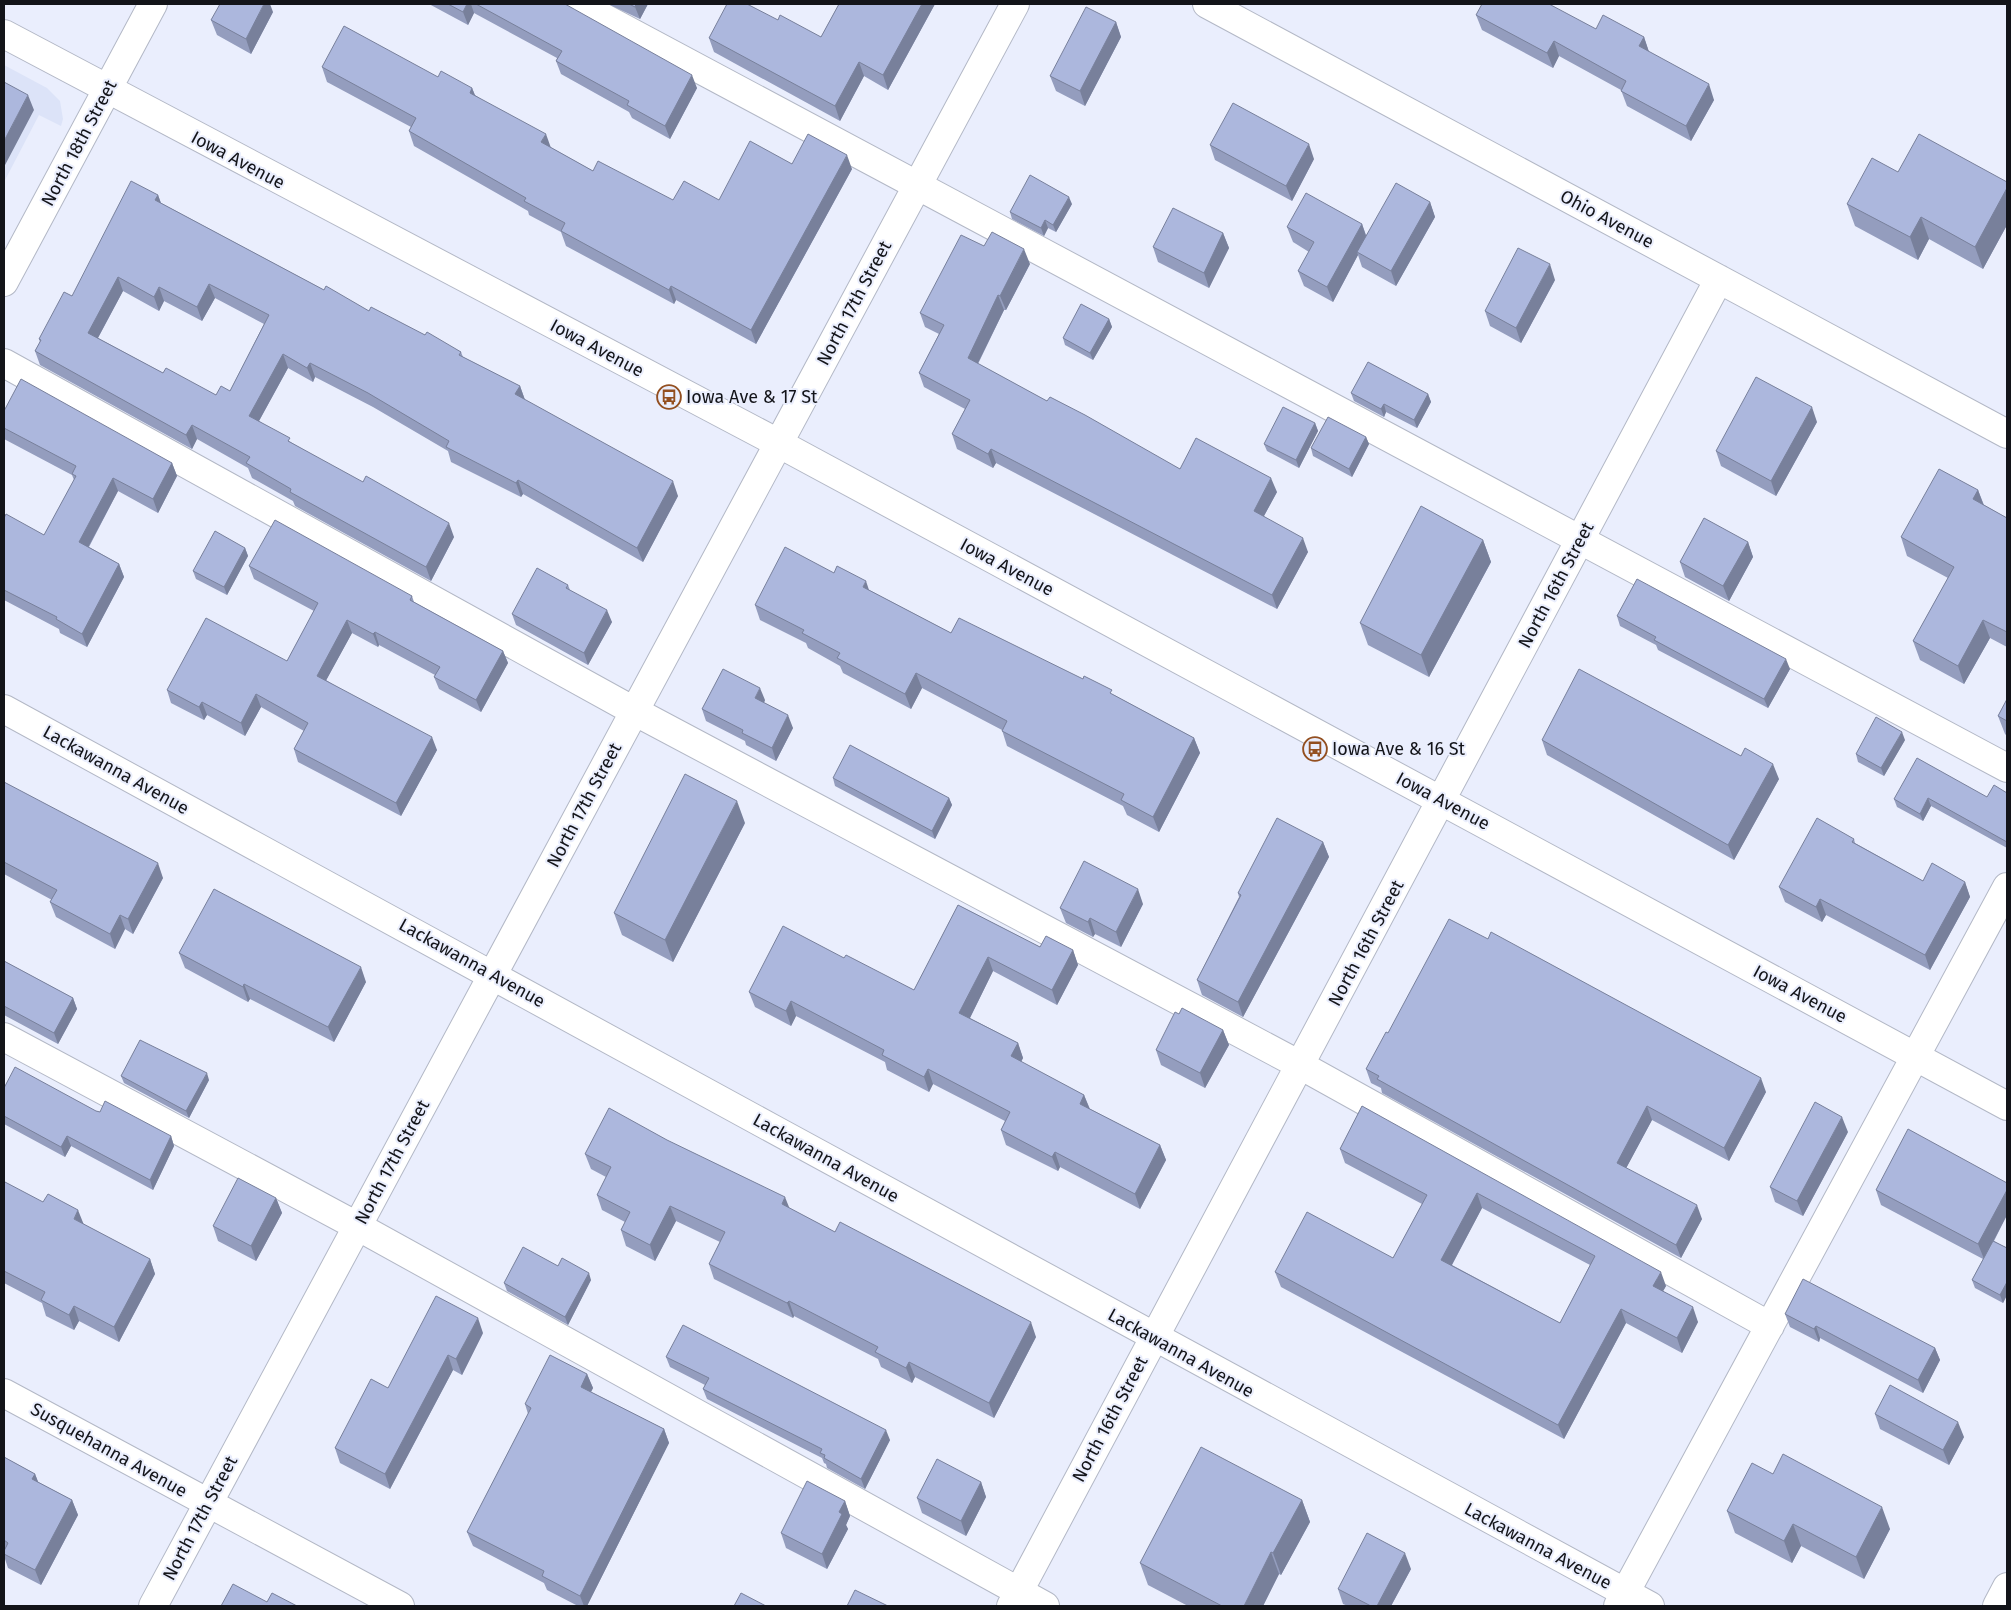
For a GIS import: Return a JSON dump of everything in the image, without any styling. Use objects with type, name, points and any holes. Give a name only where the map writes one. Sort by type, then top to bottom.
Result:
[{"type":"street","name":"North 18th Street","points":[[4,282],[153,4]]},
{"type":"street","points":[[578,4],[916,186],[1581,538],[2007,768]]},
{"type":"street","name":"North 17th Street","points":[[153,1606],[1014,4]]},
{"type":"street","name":"Ohio Avenue","points":[[1207,4],[2007,434]]},
{"type":"street","name":"Iowa Avenue","points":[[4,34],[778,443],[2007,1106]]},
{"type":"street","name":"North 16th Street","points":[[1015,1599],[1719,279]]},
{"type":"street","points":[[4,363],[634,711],[1300,1065],[1770,1326]]},
{"type":"street","name":"Lackawanna Avenue","points":[[4,709],[493,974],[1153,1338],[1622,1600],[1650,1606]]},
{"type":"street","points":[[1622,1600],[1917,1057],[2007,887]]},
{"type":"street","points":[[4,1037],[357,1226],[1015,1599],[1045,1606]]},
{"type":"street","name":"Susquehanna Avenue","points":[[4,1393],[400,1606]]},
{"type":"street","points":[[1997,1606],[2007,1587]]},
{"type":"shaded area","points":[[4,65],[47,88],[60,101],[63,119],[61,126],[39,115],[4,182]]},
{"type":"building","points":[[220,4],[264,4],[246,39],[211,20]]},
{"type":"building","points":[[448,4],[467,4],[463,12]]},
{"type":"building","points":[[476,4],[565,4],[692,75],[665,126],[627,105],[629,101],[556,61],[562,51]]},
{"type":"building","points":[[727,4],[747,4],[778,20],[780,15],[821,37],[839,4],[922,4],[883,75],[859,62],[835,106],[709,38]]},
{"type":"building","points":[[1482,4],[1549,4],[1596,29],[1603,15],[1644,37],[1639,46],[1709,84],[1686,126],[1621,91],[1626,81],[1554,41],[1547,53],[1476,15]]},
{"type":"building","points":[[1086,7],[1116,22],[1080,91],[1050,76]]},
{"type":"building","points":[[344,26],[438,77],[441,71],[472,88],[470,93],[546,134],[541,142],[593,171],[598,161],[673,200],[684,181],[719,200],[750,141],[792,164],[808,134],[847,155],[751,330],[671,286],[669,290],[561,231],[565,223],[524,201],[526,198],[409,131],[416,118],[322,67]]},
{"type":"building","points":[[4,82],[28,95],[4,141]]},
{"type":"building","points":[[1233,103],[1309,144],[1286,186],[1210,145]]},
{"type":"building","points":[[1919,134],[2007,182],[2007,188],[1975,247],[1921,217],[1910,237],[1847,204],[1872,158],[1898,172]]},
{"type":"building","points":[[1030,175],[1069,197],[1053,225],[1045,220],[1041,228],[1010,212]]},
{"type":"building","points":[[131,181],[158,195],[155,200],[324,290],[326,286],[369,311],[371,307],[425,335],[427,332],[461,352],[459,355],[520,386],[515,394],[673,481],[637,548],[518,480],[516,483],[446,447],[449,441],[368,393],[310,363],[307,368],[283,354],[249,416],[290,438],[288,441],[363,482],[366,476],[449,523],[426,567],[290,492],[291,489],[246,463],[250,457],[192,425],[186,435],[35,351],[41,340],[39,339],[64,292],[72,296]],"holes":[[[118,277],[154,297],[159,287],[197,307],[209,284],[269,315],[230,391],[221,386],[216,395],[166,368],[163,373],[88,333]]]},
{"type":"building","points":[[1396,183],[1430,202],[1391,271],[1357,252]]},
{"type":"building","points":[[1306,193],[1362,224],[1327,287],[1298,271],[1314,242],[1287,227]]},
{"type":"building","points":[[1173,208],[1223,233],[1204,273],[1153,247]]},
{"type":"building","points":[[992,232],[1024,249],[1000,296],[998,295],[968,358],[1047,401],[1050,397],[1085,415],[1180,469],[1196,438],[1271,478],[1254,511],[1303,538],[1272,595],[991,449],[988,454],[952,434],[970,400],[919,373],[944,325],[920,313],[961,235],[984,246]]},
{"type":"building","points":[[1518,248],[1550,264],[1516,328],[1485,311]]},
{"type":"building","points":[[1081,304],[1109,319],[1090,353],[1063,338]]},
{"type":"building","points":[[1368,362],[1428,394],[1414,420],[1384,404],[1381,409],[1351,393]]},
{"type":"building","points":[[1756,377],[1812,407],[1771,481],[1716,451]]},
{"type":"building","points":[[21,379],[172,463],[153,499],[113,478],[79,542],[119,564],[82,634],[56,619],[57,617],[4,590],[4,518],[6,514],[44,535],[76,476],[72,474],[76,466],[4,428],[4,411]]},
{"type":"building","points":[[1283,407],[1315,423],[1296,460],[1264,444]]},
{"type":"building","points":[[1328,417],[1366,437],[1349,469],[1311,448]]},
{"type":"building","points":[[1939,469],[1978,490],[1973,499],[2007,518],[2007,632],[1983,620],[1958,666],[1913,641],[1954,567],[1901,537]]},
{"type":"building","points":[[1421,506],[1483,540],[1421,655],[1360,623]]},
{"type":"building","points":[[1704,518],[1748,542],[1723,586],[1680,562]]},
{"type":"building","points":[[275,520],[412,596],[410,600],[503,651],[476,700],[434,677],[440,667],[375,632],[373,634],[347,620],[317,676],[432,737],[396,803],[294,749],[308,723],[256,694],[241,723],[202,702],[199,707],[167,690],[206,618],[287,661],[318,603],[249,566]]},
{"type":"building","points":[[215,531],[245,548],[224,587],[193,571]]},
{"type":"building","points":[[785,547],[834,573],[837,566],[866,581],[863,587],[951,633],[959,618],[1083,679],[1084,676],[1112,690],[1110,693],[1194,738],[1153,817],[1121,800],[1124,794],[1002,731],[1007,721],[916,673],[905,694],[837,658],[840,653],[802,633],[804,630],[755,605]]},
{"type":"building","points":[[537,568],[568,585],[566,588],[607,610],[584,653],[512,614]]},
{"type":"building","points":[[1637,579],[1786,659],[1764,699],[1654,640],[1656,637],[1617,616]]},
{"type":"building","points":[[723,669],[760,688],[755,698],[788,715],[772,748],[742,733],[743,730],[702,709]]},
{"type":"building","points":[[1579,669],[1741,756],[1745,748],[1773,764],[1728,845],[1542,740]]},
{"type":"building","points":[[2007,699],[2007,721],[1998,716]]},
{"type":"building","points":[[1876,717],[1902,732],[1881,768],[1856,754]]},
{"type":"building","points":[[850,745],[949,798],[932,831],[833,778]]},
{"type":"building","points":[[1917,758],[1987,797],[1994,785],[2007,793],[2007,842],[1928,798],[1920,814],[1894,799]]},
{"type":"building","points":[[685,774],[737,801],[665,940],[614,913]]},
{"type":"building","points":[[4,782],[158,863],[128,919],[120,915],[110,934],[50,902],[57,890],[4,862]]},
{"type":"building","points":[[1277,818],[1323,842],[1238,1002],[1197,980],[1241,895],[1238,893]]},
{"type":"building","points":[[1817,818],[1854,839],[1852,842],[1923,881],[1932,863],[1965,882],[1925,955],[1820,899],[1816,907],[1779,887]]},
{"type":"building","points":[[1084,861],[1138,889],[1116,932],[1090,918],[1088,922],[1060,908]]},
{"type":"building","points":[[214,889],[361,967],[328,1027],[244,984],[243,987],[179,953]]},
{"type":"building","points":[[958,905],[1040,947],[1046,936],[1073,950],[1052,990],[988,957],[959,1013],[1018,1043],[1011,1056],[1084,1095],[1080,1104],[1160,1145],[1135,1194],[1055,1152],[1052,1157],[1001,1130],[1010,1112],[928,1069],[924,1077],[882,1055],[884,1050],[791,1001],[786,1011],[749,992],[783,926],[844,958],[846,955],[914,990]]},
{"type":"building","points":[[1449,919],[1488,939],[1491,932],[1761,1078],[1724,1148],[1647,1106],[1617,1163],[1697,1205],[1676,1245],[1377,1079],[1379,1076],[1366,1069],[1386,1032],[1388,1033]]},
{"type":"building","points":[[4,961],[73,998],[54,1033],[4,1006]]},
{"type":"building","points":[[1182,1008],[1223,1030],[1200,1073],[1156,1050],[1175,1012],[1179,1014]]},
{"type":"building","points":[[140,1040],[207,1073],[186,1111],[121,1076]]},
{"type":"building","points":[[15,1067],[96,1111],[100,1112],[105,1101],[171,1136],[150,1180],[67,1136],[61,1147],[4,1116],[4,1088]]},
{"type":"building","points":[[1815,1102],[1842,1117],[1797,1201],[1770,1187]]},
{"type":"building","points":[[1362,1106],[1661,1272],[1653,1286],[1693,1307],[1677,1338],[1621,1309],[1558,1425],[1275,1272],[1307,1212],[1393,1258],[1427,1195],[1340,1149]],"holes":[[[1477,1193],[1595,1256],[1560,1323],[1441,1260]]]},
{"type":"building","points":[[609,1108],[667,1140],[785,1197],[782,1204],[835,1232],[840,1222],[1031,1322],[989,1403],[909,1362],[906,1368],[875,1352],[878,1347],[789,1301],[787,1303],[709,1264],[725,1232],[670,1206],[650,1245],[621,1230],[630,1212],[597,1195],[611,1167],[585,1154]]},
{"type":"building","points":[[1908,1129],[2007,1183],[2007,1190],[1978,1244],[1876,1190]]},
{"type":"building","points":[[238,1178],[276,1198],[251,1246],[213,1226]]},
{"type":"building","points":[[5,1182],[43,1202],[48,1194],[78,1210],[74,1219],[150,1259],[114,1327],[74,1306],[69,1315],[41,1300],[45,1292],[4,1271]]},
{"type":"building","points":[[1993,1241],[2007,1248],[2007,1282],[2000,1295],[1972,1280]]},
{"type":"building","points":[[523,1247],[558,1266],[562,1258],[589,1273],[565,1317],[504,1283]]},
{"type":"building","points":[[1803,1279],[1935,1348],[1918,1380],[1816,1326],[1814,1329],[1785,1314]]},
{"type":"building","points":[[436,1296],[478,1318],[456,1359],[448,1355],[385,1474],[335,1448],[371,1379],[388,1388]]},
{"type":"building","points":[[683,1325],[886,1430],[861,1479],[824,1458],[825,1455],[820,1453],[822,1449],[703,1389],[709,1378],[666,1357]]},
{"type":"building","points":[[550,1355],[587,1374],[581,1387],[664,1429],[580,1596],[542,1576],[544,1571],[467,1532],[531,1408],[525,1404]]},
{"type":"building","points":[[1890,1385],[1958,1422],[1943,1450],[1875,1414]]},
{"type":"building","points":[[1201,1447],[1302,1500],[1273,1553],[1271,1552],[1244,1606],[1222,1606],[1140,1563]]},
{"type":"building","points":[[1783,1454],[1882,1507],[1856,1557],[1793,1524],[1784,1541],[1727,1511],[1752,1463],[1773,1474]]},
{"type":"building","points":[[4,1457],[35,1474],[32,1479],[72,1500],[35,1570],[4,1554],[8,1543],[4,1540]]},
{"type":"building","points":[[937,1459],[981,1482],[961,1521],[917,1498]]},
{"type":"building","points":[[807,1481],[845,1501],[839,1512],[842,1514],[822,1554],[781,1533]]},
{"type":"building","points":[[1367,1533],[1405,1553],[1377,1606],[1371,1606],[1338,1589]]},
{"type":"building","points":[[233,1584],[267,1602],[272,1593],[297,1606],[221,1606]]},
{"type":"building","points":[[855,1590],[888,1606],[847,1606]]},
{"type":"building","points":[[741,1593],[766,1606],[734,1606]]},
{"type":"place","name":"Iowa Ave & 17 St","points":[[669,397]]},
{"type":"place","name":"Iowa Ave & 16 St","points":[[1315,749]]}]
